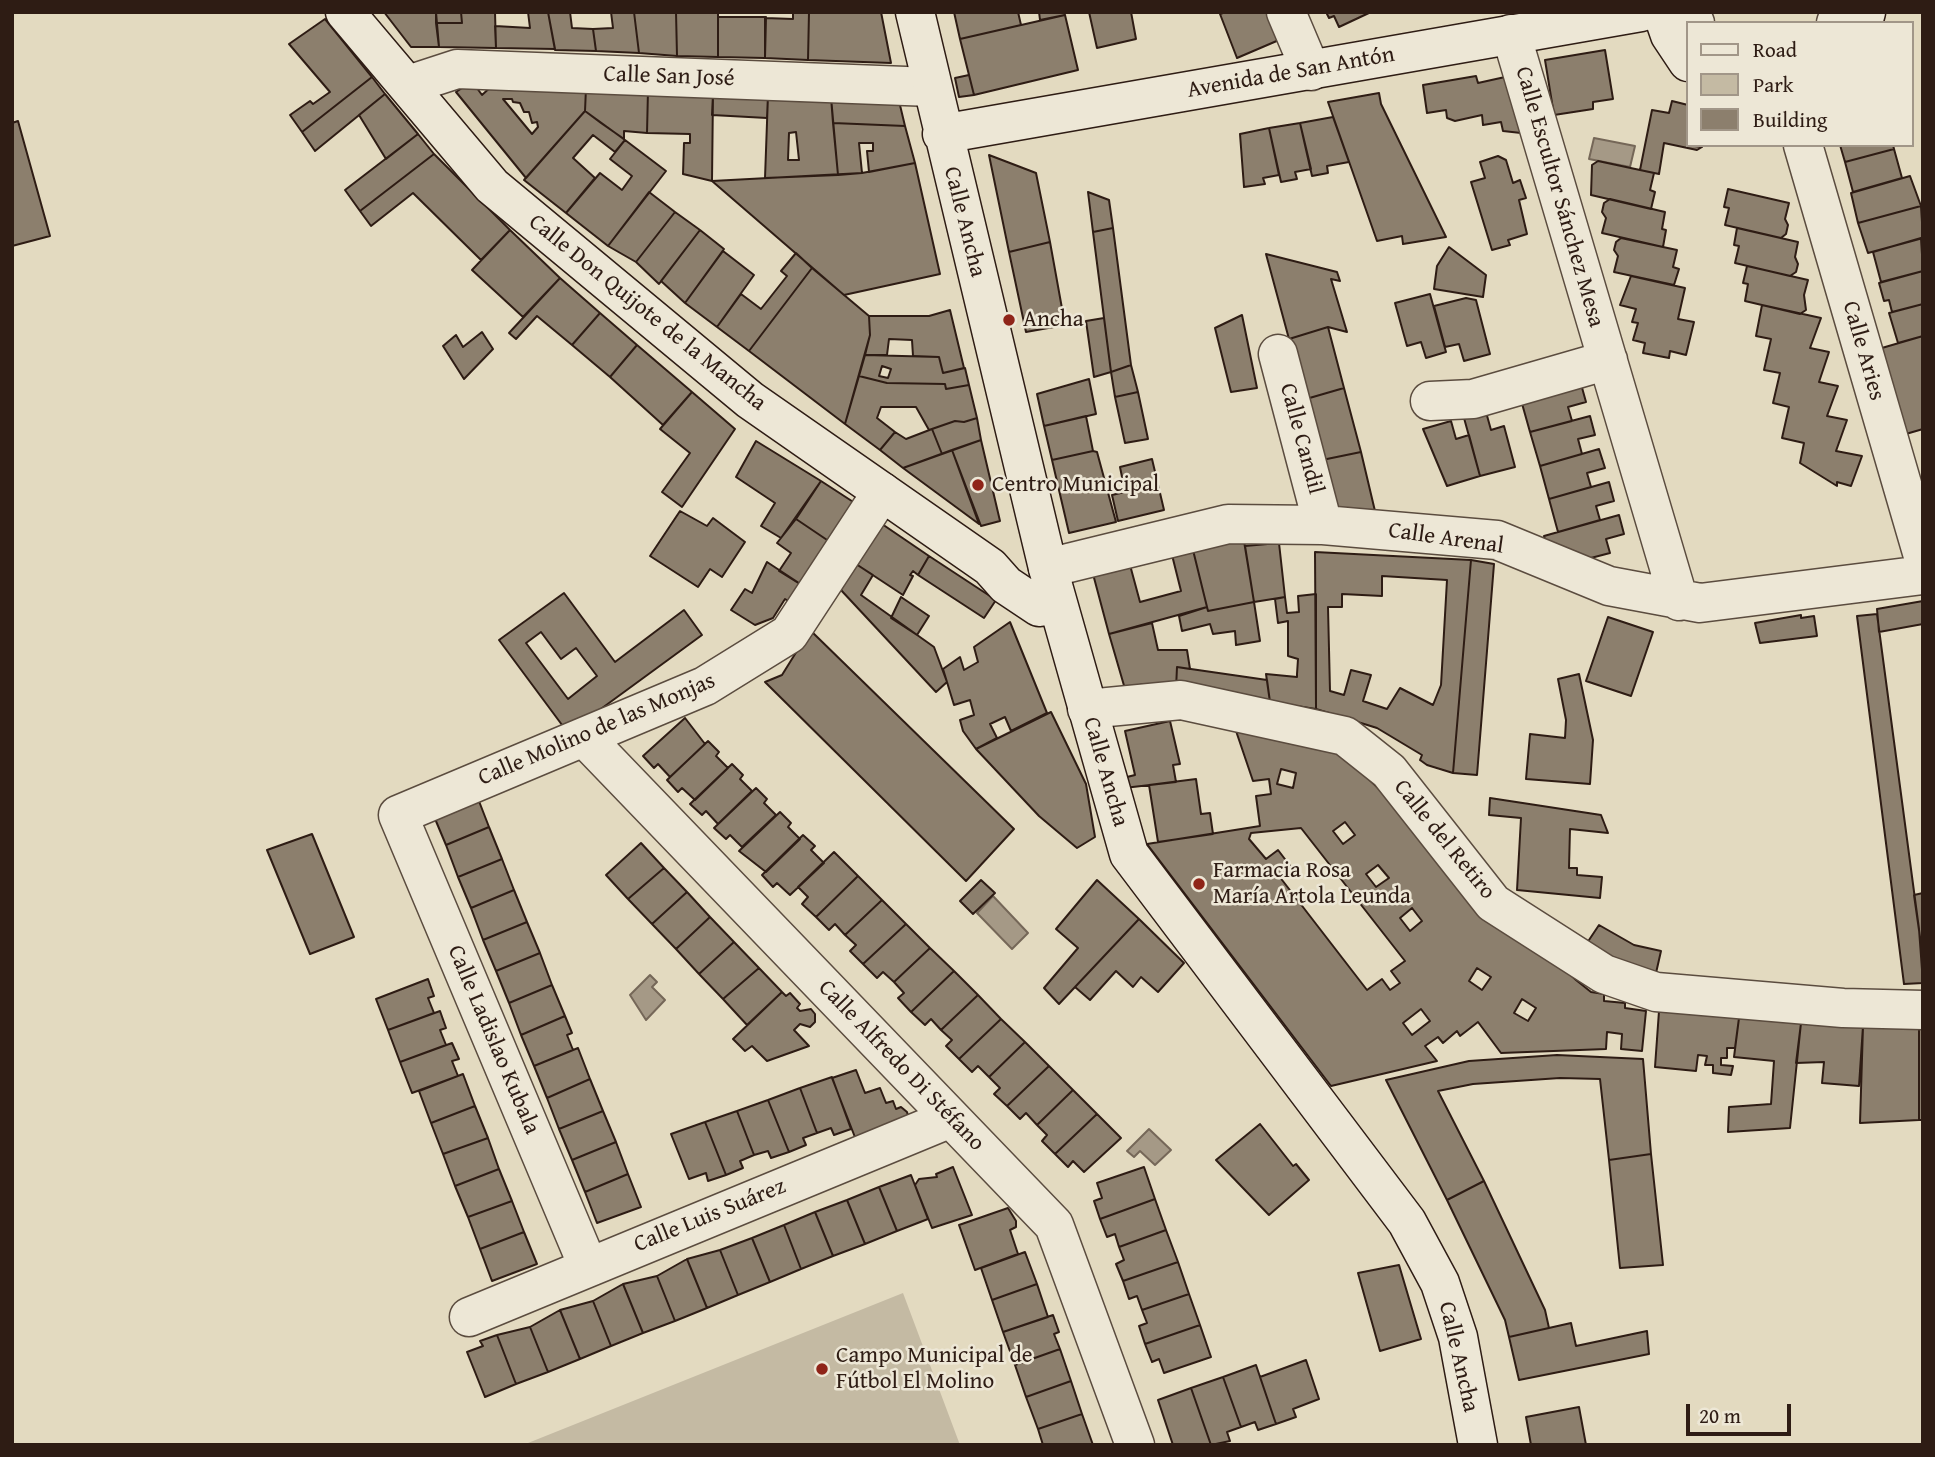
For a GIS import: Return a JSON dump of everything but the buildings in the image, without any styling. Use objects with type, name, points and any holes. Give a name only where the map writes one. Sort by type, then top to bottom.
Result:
[{"type":"street","name":"Calle Don Quijote de la Mancha","points":[[345,12],[492,186],[750,400],[990,567],[1031,570],[1053,586]]},
{"type":"street","name":"Calle Ancha","points":[[915,12],[942,134],[1053,586],[1129,854],[1407,1223],[1440,1283],[1458,1337],[1478,1445]]},
{"type":"street","points":[[1286,12],[1311,71]]},
{"type":"street","name":"Avenida de San Antón","points":[[942,134],[1641,12]]},
{"type":"street","points":[[1662,12],[1670,35],[1686,59]]},
{"type":"street","name":"Calle Escultor Sánchez Mesa","points":[[1511,34],[1679,601]]},
{"type":"street","name":"Calle San José","points":[[408,85],[457,69],[932,87]]},
{"type":"street","name":"Calle Aries","points":[[1804,147],[1923,556]]},
{"type":"street","name":"Calle Candil","points":[[1278,354],[1324,525]]},
{"type":"street","points":[[1430,401],[1473,399],[1608,360]]},
{"type":"street","name":"Calle Molino de las Monjas","points":[[397,815],[705,687],[789,634],[882,492]]},
{"type":"street","name":"Calle Arenal","points":[[1053,586],[1228,524],[1324,525],[1497,540],[1609,586],[1700,603],[1923,575]]},
{"type":"street","name":"Calle del Retiro","points":[[1087,709],[1181,700],[1345,736],[1389,771],[1493,903],[1604,974],[1656,992],[1843,1008],[1923,1010]]},
{"type":"street","name":"Calle Alfredo Di Stéfano","points":[[585,738],[1054,1225],[1135,1445]]},
{"type":"street","name":"Calle Ladislao Kubala","points":[[397,815],[588,1266]]},
{"type":"street","name":"Calle Luis Suárez","points":[[470,1317],[951,1118]]},
{"type":"green space","name":"Campo Municipal de Fútbol El Molino","points":[[903,1293],[960,1445],[523,1445]]},
{"type":"shaded area","points":[[1594,138],[1635,146],[1630,167],[1589,159]]},
{"type":"shaded area","points":[[993,896],[1028,933],[1012,949],[977,913]]},
{"type":"shaded area","points":[[650,975],[657,982],[652,987],[665,1000],[646,1020],[630,995]]},
{"type":"shaded area","points":[[1149,1129],[1171,1150],[1155,1165],[1140,1151],[1134,1157],[1127,1151]]},
{"type":"place","name":"Ancha","points":[[1009,320]]},
{"type":"place","name":"Centro Municipal","points":[[978,485]]},
{"type":"place","name":"Farmacia Rosa María Artola Leunda","points":[[1199,884]]},
{"type":"place","name":"Campo Municipal de Fútbol El Molino","points":[[822,1369]]}]
